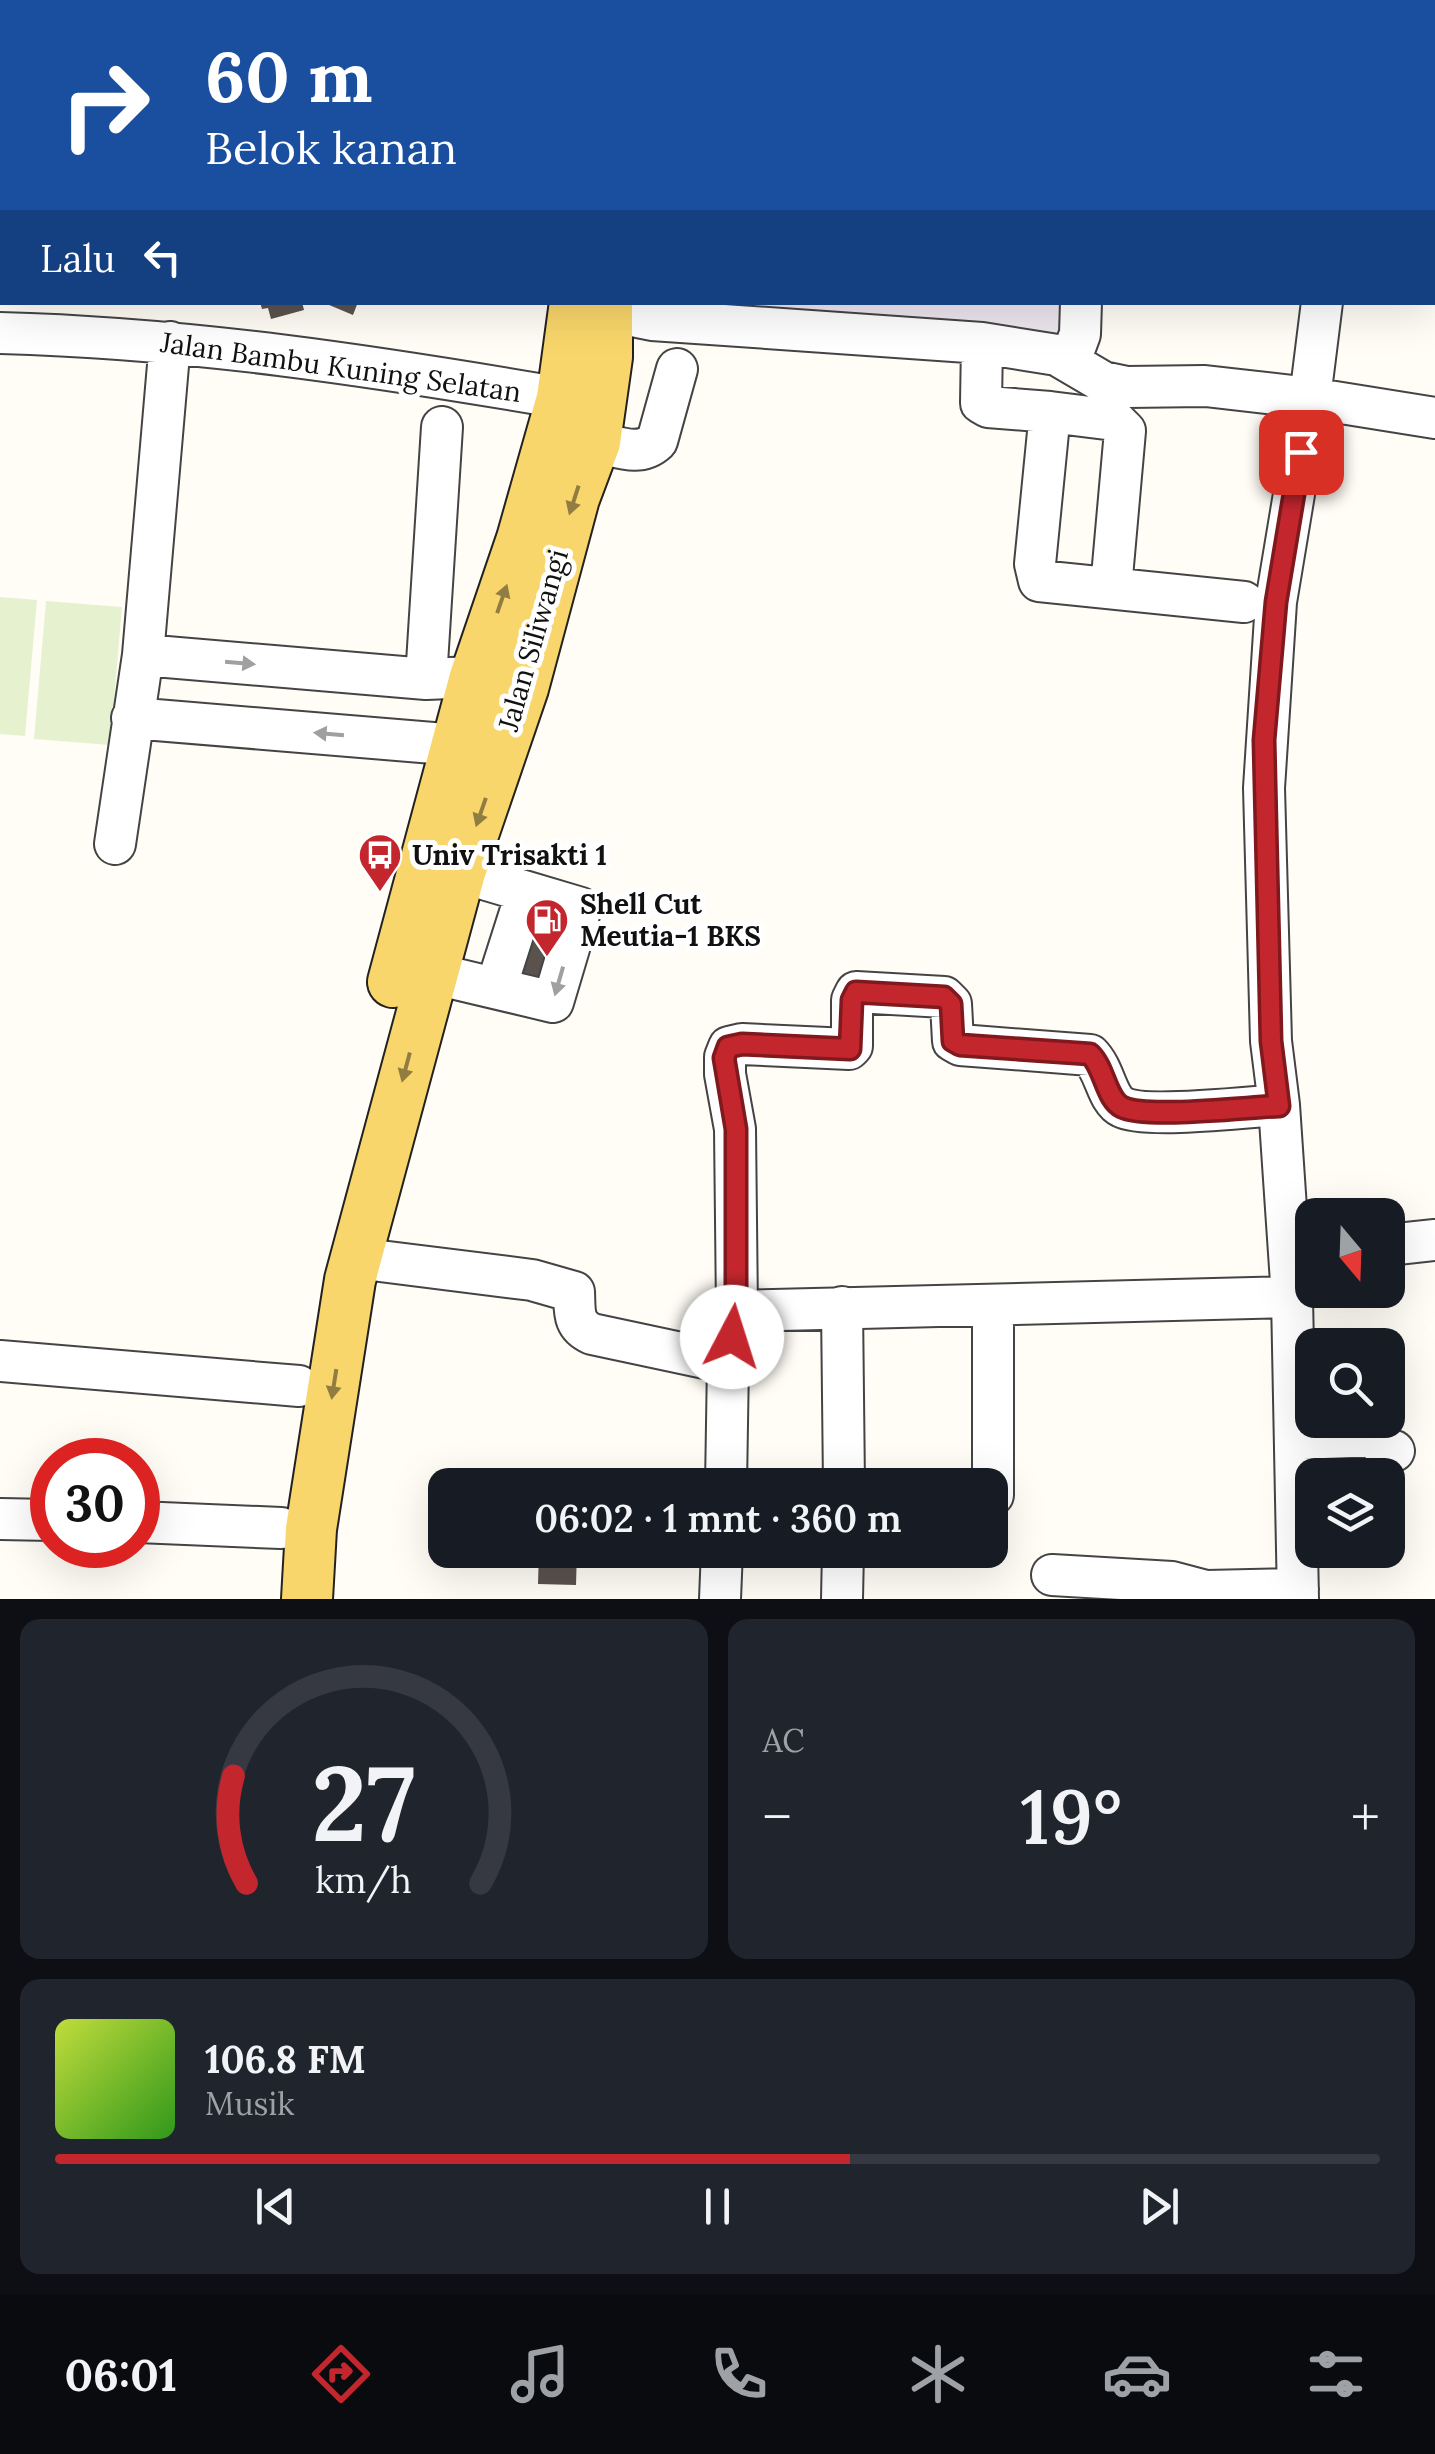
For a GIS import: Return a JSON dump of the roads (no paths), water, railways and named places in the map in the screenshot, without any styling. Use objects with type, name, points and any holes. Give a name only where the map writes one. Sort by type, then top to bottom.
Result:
[{"type":"main road","name":"Jalan Siliwangi","points":[[443,866],[457,744],[475,677],[522,539],[562,398],[596,305]]},
{"type":"main road","name":"Jalan Siliwangi","points":[[414,967],[443,866],[523,688],[574,498],[595,442],[607,357],[596,305]]},
{"type":"main road","points":[[307,1599],[311,1528],[356,1258],[414,967]]},
{"type":"main road","points":[[280,1599],[282,1492],[320,1262],[414,967]]},
{"type":"street","points":[[596,305],[672,322],[982,343],[1044,352],[1103,382],[1127,387],[1205,386],[1435,418]]},
{"type":"street","points":[[1070,362],[1080,334],[1082,305]]},
{"type":"street","points":[[1295,1214],[1271,1041],[1264,740],[1276,602],[1322,305]]},
{"type":"street","name":"Jalan Bambu Kuning Selatan","points":[[0,333],[170,342],[348,362],[562,398]]},
{"type":"street","points":[[115,844],[143,655],[170,342]]},
{"type":"street","points":[[982,343],[981,402],[988,407],[1114,420],[1125,431],[1111,588]]},
{"type":"street","points":[[595,442],[642,452],[650,448],[658,440],[677,369]]},
{"type":"street","points":[[1050,412],[1036,575],[1039,581],[1244,602]]},
{"type":"street","points":[[426,679],[442,428]]},
{"type":"street","points":[[143,655],[426,679],[475,677]]},
{"type":"street","points":[[132,718],[457,744]]},
{"type":"street","points":[[414,967],[553,1002],[581,908],[443,866]]},
{"type":"street","points":[[496,988],[526,894]]},
{"type":"street","points":[[726,1468],[728,1363],[736,1311],[736,1129],[725,1074],[728,1047],[850,1049],[852,1000],[856,992],[944,997],[951,1004],[953,1041],[960,1045],[1090,1054],[1105,1075],[1110,1096],[1122,1107],[1161,1111],[1279,1106]]},
{"type":"street","points":[[1405,1243],[1435,1240]]},
{"type":"street","points":[[356,1258],[532,1280],[574,1292],[576,1322],[592,1334],[728,1363]]},
{"type":"street","points":[[1052,1574],[1172,1582],[1206,1591],[1298,1594],[1292,1296],[1295,1282]]},
{"type":"street","points":[[736,1311],[1292,1296]]},
{"type":"street","points":[[993,1306],[993,1468]]},
{"type":"street","points":[[842,1307],[844,1468]]},
{"type":"street","points":[[0,1360],[299,1386]]},
{"type":"street","points":[[1294,1439],[1379,1436],[1385,1452],[1394,1450]]},
{"type":"street","points":[[0,1519],[30,1520]]},
{"type":"street","points":[[160,1523],[281,1528]]},
{"type":"street","points":[[720,1599],[721,1568]]},
{"type":"street","points":[[842,1599],[843,1568]]},
{"type":"place","name":"Univ Trisakti 1","points":[[380,893]]},
{"type":"place","name":"Shell Cut Meutia-1 BKS","points":[[547,958]]}]
